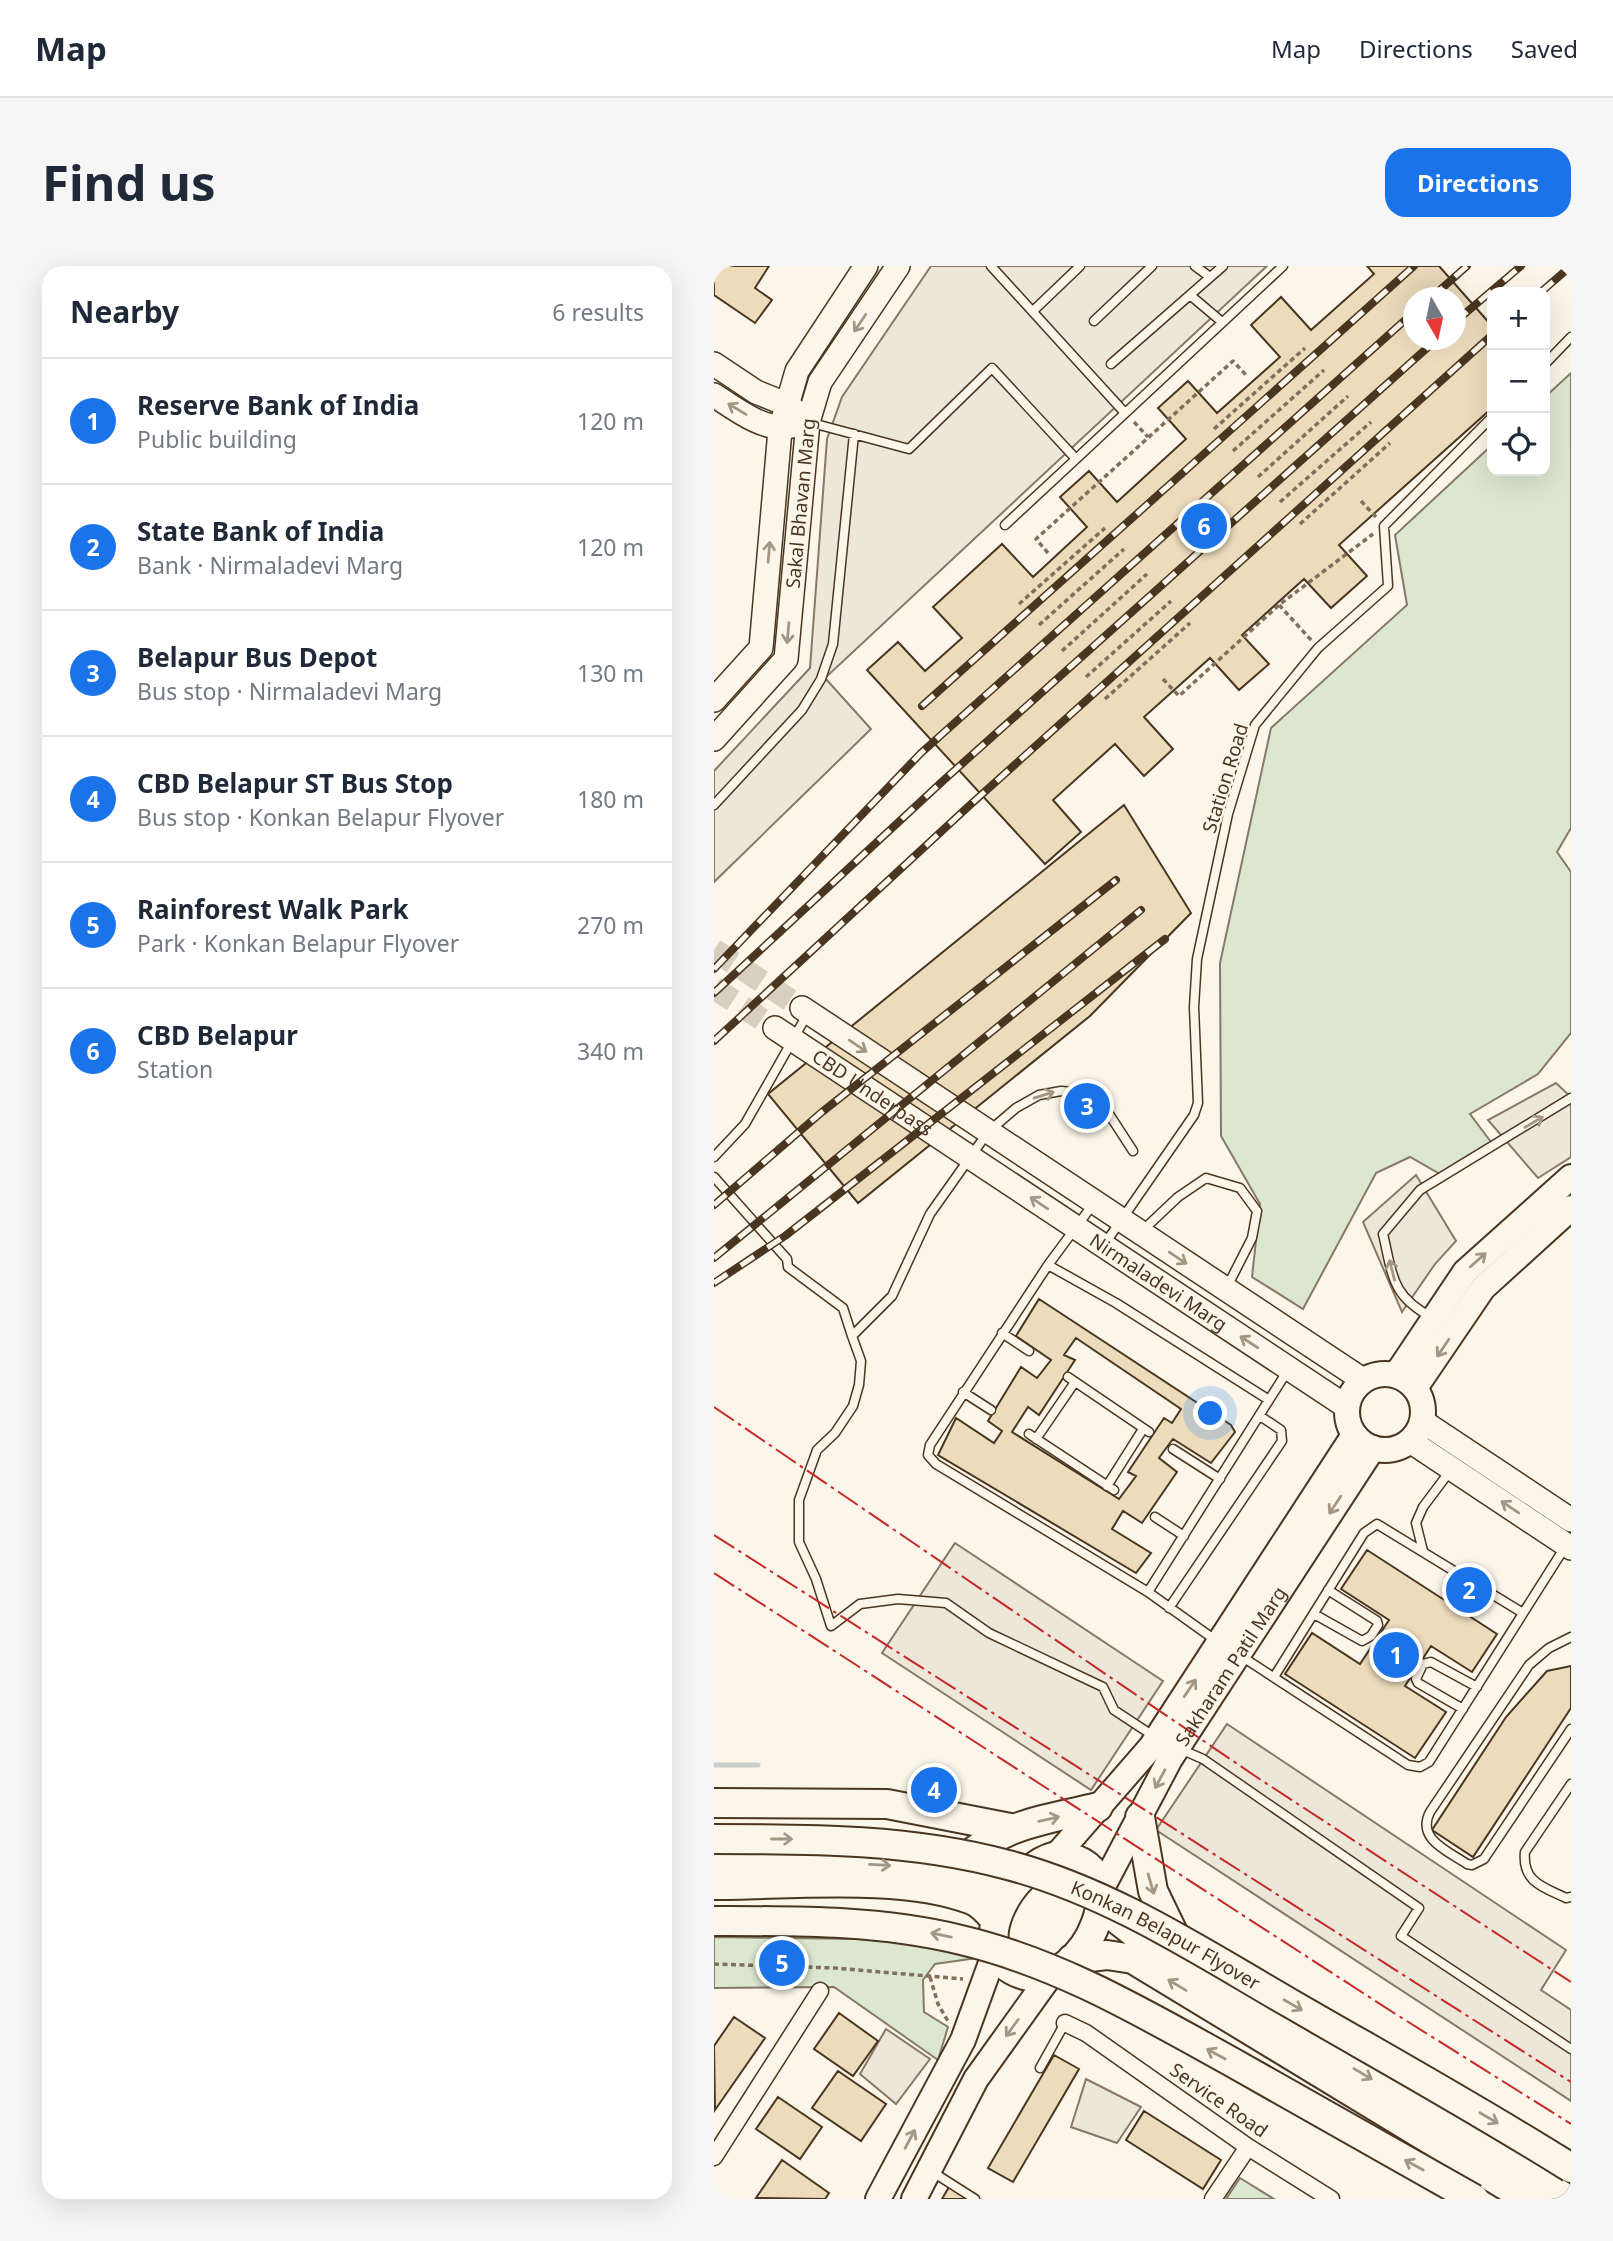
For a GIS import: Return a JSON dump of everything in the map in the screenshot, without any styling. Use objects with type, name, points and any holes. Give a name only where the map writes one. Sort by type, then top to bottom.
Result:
[{"type":"highway","points":[[714,1803],[887,1804],[1010,1828]]},
{"type":"highway","points":[[948,1873],[975,1848],[1010,1828],[1098,1807]]},
{"type":"highway","points":[[1140,1817],[1146,1862],[1158,1905],[1178,1944],[1206,1979]]},
{"type":"highway","name":"Konkan Belapur Flyover","points":[[714,1839],[837,1840],[930,1849],[1010,1865],[1087,1892],[1161,1928],[1571,2168]]},
{"type":"highway","points":[[1528,2199],[1133,1959],[1107,1955],[1024,1975],[1007,1965],[996,1949],[996,1921],[1011,1886],[1036,1863],[1062,1848],[1093,1871],[1101,1898],[1120,1925],[1567,2199]]},
{"type":"highway","points":[[714,1865],[877,1864],[948,1873],[1011,1886]]},
{"type":"highway","points":[[714,1885],[876,1885],[915,1888],[974,1900],[996,1921]]},
{"type":"highway","points":[[1062,1966],[1091,1934],[1101,1898]]},
{"type":"highway","points":[[714,1921],[882,1925],[963,1940],[1041,1964],[1116,1998],[1474,2199]]},
{"type":"main road","name":"Sakal Bhavan Marg","points":[[714,700],[761,648],[780,430],[797,371],[866,266]]},
{"type":"main road","name":"Sakal Bhavan Marg","points":[[714,739],[786,659],[808,422],[820,382],[898,266]]},
{"type":"main road","points":[[714,364],[756,392],[786,404],[808,422]]},
{"type":"main road","points":[[714,395],[741,413],[780,430],[808,422]]},
{"type":"main road","name":"CBD Underpass","points":[[805,1011],[988,1132]]},
{"type":"main road","name":"CBD Underpass","points":[[783,1033],[972,1158]]},
{"type":"main road","name":"Nirmaladevi Marg","points":[[988,1132],[1363,1380]]},
{"type":"main road","name":"Nirmaladevi Marg","points":[[972,1158],[1347,1407]]},
{"type":"main road","points":[[1406,1382],[1434,1319],[1465,1272],[1571,1177]]},
{"type":"main road","points":[[1406,1382],[1483,1288],[1571,1208]]},
{"type":"main road","points":[[1379,1374],[1406,1382],[1421,1398],[1416,1431],[1393,1450],[1363,1442],[1349,1426],[1347,1407],[1350,1396],[1363,1380],[1379,1374]]},
{"type":"main road","points":[[1416,1431],[1452,1468],[1569,1544]]},
{"type":"main road","points":[[1416,1431],[1571,1520]]},
{"type":"main road","name":"Sakharam Patil Marg","points":[[1101,1898],[1115,1864],[1140,1817],[1167,1743],[1363,1442]]},
{"type":"main road","name":"Sakharam Patil Marg","points":[[1062,1848],[1098,1807],[1167,1743]]},
{"type":"main road","points":[[1062,1848],[1115,1864]]},
{"type":"main road","points":[[878,2199],[963,2040],[996,1949]]},
{"type":"main road","points":[[914,2199],[992,2055],[1062,1966]]},
{"type":"main road","points":[[963,2040],[992,2055]]},
{"type":"street","points":[[714,2157],[820,1991]]},
{"type":"street","name":"Service Road","points":[[1065,2023],[1086,2033],[1248,2147],[1331,2199]]},
{"type":"street","points":[[1213,2199],[1248,2147]]},
{"type":"lane","points":[[991,266],[1125,413]]},
{"type":"lane","points":[[1033,311],[1080,266]]},
{"type":"lane","points":[[1094,321],[1152,266]]},
{"type":"lane","points":[[1195,266],[1210,277]]},
{"type":"lane","points":[[1111,364],[1223,266]]},
{"type":"lane","points":[[1005,525],[1283,266]]},
{"type":"lane","points":[[1189,295],[1223,322]]},
{"type":"lane","points":[[1550,359],[1571,337]]},
{"type":"lane","points":[[808,422],[909,449],[992,368],[1076,460]]},
{"type":"lane","points":[[1384,526],[1487,422]]},
{"type":"lane","points":[[714,805],[802,710],[821,679],[833,644],[854,434]]},
{"type":"lane","name":"Station Road","points":[[1103,1246],[1194,1115],[1198,1084],[1194,1007],[1197,959],[1228,814],[1255,725],[1318,648],[1388,586],[1384,526]]},
{"type":"lane","points":[[714,1157],[745,1124],[783,1033],[805,1011]]},
{"type":"lane","points":[[852,1336],[892,1296],[930,1214],[988,1132],[1016,1108],[1039,1096],[1061,1091],[1085,1097],[1109,1114],[1133,1151]]},
{"type":"lane","points":[[1434,1319],[1408,1304],[1395,1283],[1383,1234],[1420,1190],[1568,1101]]},
{"type":"lane","points":[[714,1177],[787,1259],[789,1266],[843,1308],[861,1361],[859,1385],[853,1406],[835,1433],[817,1450],[799,1500],[799,1542],[816,1578],[831,1626],[860,1604],[898,1600],[946,1603],[989,1633],[1103,1686],[1114,1710],[1167,1743],[1203,1759],[1419,1909],[1401,1936],[1571,2049]]},
{"type":"lane","points":[[1141,1233],[1178,1197],[1206,1178],[1240,1188],[1257,1211],[1252,1238],[1226,1290]]},
{"type":"lane","points":[[1095,1203],[1075,1227],[1002,1332],[930,1445],[928,1455],[936,1464],[1148,1592],[1229,1649],[1408,1765],[1420,1767],[1429,1762],[1569,1544]]},
{"type":"lane","points":[[1048,1265],[1116,1303],[1269,1400]]},
{"type":"lane","points":[[1002,1332],[1029,1351]]},
{"type":"lane","points":[[1148,1592],[1289,1368]]},
{"type":"lane","points":[[1071,1380],[1146,1431],[1111,1488],[1032,1437],[1071,1380]]},
{"type":"lane","points":[[963,1392],[991,1410]]},
{"type":"lane","points":[[1169,1608],[1282,1441],[1281,1430],[1260,1416]]},
{"type":"lane","points":[[1173,1449],[1220,1479]]},
{"type":"lane","points":[[1423,1551],[1416,1523],[1423,1507],[1452,1468]]},
{"type":"lane","points":[[1155,1517],[1184,1536]]},
{"type":"lane","points":[[1274,1677],[1370,1526],[1377,1524],[1523,1613]]},
{"type":"lane","points":[[1314,1614],[1362,1641],[1371,1636],[1378,1625],[1377,1620],[1328,1590]]},
{"type":"lane","points":[[1571,1637],[1549,1648],[1529,1665],[1430,1812],[1425,1826],[1429,1837],[1467,1864],[1472,1865],[1484,1859],[1571,1729]]},
{"type":"lane","points":[[1463,1709],[1418,1683],[1416,1679],[1423,1664],[1430,1662],[1477,1687]]},
{"type":"lane","points":[[1571,1784],[1525,1852],[1524,1861],[1525,1871],[1532,1882],[1566,1898],[1571,1897]]},
{"type":"lane","points":[[1040,2068],[1065,2023]]},
{"type":"lane","points":[[929,2170],[975,2199]]},
{"type":"path","points":[[1214,429],[1305,348]]},
{"type":"path","points":[[1048,553],[1036,539],[1233,361],[1246,375]]},
{"type":"path","points":[[1233,450],[1324,370]]},
{"type":"path","points":[[1258,477],[1348,396]]},
{"type":"path","points":[[1125,413],[1148,438]]},
{"type":"path","points":[[1280,502],[1371,422]]},
{"type":"path","points":[[1300,524],[1390,443]]},
{"type":"path","points":[[1163,679],[1179,696],[1279,605],[1384,526],[1360,500]]},
{"type":"path","points":[[1019,604],[1105,528]]},
{"type":"path","points":[[1039,625],[1124,549]]},
{"type":"path","points":[[1062,651],[1147,574]]},
{"type":"path","points":[[1086,677],[1171,601]]},
{"type":"path","points":[[1279,605],[1318,648]]},
{"type":"path","points":[[1105,699],[1190,623]]},
{"type":"path","points":[[714,1964],[834,1968],[966,1979]]},
{"type":"green space","points":[[1571,373],[1571,828],[1557,852],[1571,872],[1571,1033],[1538,1074],[1470,1114],[1491,1142],[1447,1178],[1410,1157],[1376,1173],[1303,1309],[1252,1277],[1260,1204],[1221,1136],[1220,963],[1271,728],[1407,605],[1395,535],[1487,450],[1487,476],[1550,476],[1550,392]]},
{"type":"green space","points":[[714,1937],[865,1939],[913,1944],[977,1958],[935,1964],[923,1980],[924,2012],[948,2027],[938,2060],[834,1987],[714,1988]]},
{"type":"green space","points":[[1240,2178],[1274,2199],[1226,2199]]},
{"type":"shaded area","points":[[931,266],[1267,266],[825,678],[871,729],[714,882],[714,771],[810,668],[827,439],[842,397]]},
{"type":"shaded area","points":[[1556,1083],[1571,1097],[1571,1157],[1538,1178],[1488,1120]]},
{"type":"shaded area","points":[[1416,1175],[1456,1241],[1435,1264],[1402,1312],[1363,1222]]},
{"type":"shaded area","points":[[955,1543],[1163,1681],[1091,1790],[882,1653]]},
{"type":"shaded area","points":[[1227,1724],[1566,1950],[1541,1990],[1571,2010],[1571,2101],[1156,1830]]},
{"type":"shaded area","points":[[886,2029],[930,2059],[896,2104],[860,2074]]},
{"type":"shaded area","points":[[1086,2079],[1141,2107],[1117,2143],[1071,2127]]},
{"type":"building","points":[[714,266],[769,266],[755,288],[772,300],[755,323],[714,295]]},
{"type":"building","points":[[1367,266],[1439,266],[1458,287],[1403,287],[1403,350],[1466,350],[1466,297],[1487,320],[1487,412],[1339,545],[1367,576],[1331,608],[1304,579],[1242,635],[1269,664],[1239,690],[1210,658],[1144,717],[1173,749],[1144,776],[1115,744],[1053,800],[1081,832],[1045,864],[867,670],[898,642],[925,671],[962,638],[933,607],[1002,544],[1033,577],[1087,527],[1060,497],[1089,471],[1117,502],[1186,439],[1158,408],[1188,381],[1217,413],[1280,357],[1251,325],[1281,297],[1311,330],[1374,274]]},
{"type":"building","points":[[1124,805],[1191,913],[1090,1016],[858,1203],[768,1094]]},
{"type":"building","points":[[1039,1299],[1231,1425],[1235,1432],[1211,1463],[1173,1439],[1159,1458],[1177,1472],[1142,1523],[1123,1511],[1112,1529],[1151,1553],[1136,1573],[938,1455],[956,1418],[994,1443],[1002,1431],[988,1421],[1021,1367],[1037,1378],[1051,1360],[1016,1336]],"holes":[[[1076,1338],[1181,1409],[1172,1423],[1164,1418],[1128,1472],[1136,1476],[1119,1499],[1012,1432],[1028,1407],[1039,1415],[1075,1360],[1064,1355]]]},
{"type":"building","points":[[1367,1550],[1497,1634],[1472,1672],[1431,1646],[1405,1686],[1446,1712],[1415,1758],[1285,1674],[1312,1633],[1360,1664],[1389,1620],[1341,1589]]},
{"type":"building","points":[[1571,1666],[1571,1708],[1473,1857],[1432,1830],[1506,1717],[1547,1671]]},
{"type":"building","points":[[839,2013],[878,2041],[853,2076],[814,2049]]},
{"type":"building","points":[[734,2017],[765,2038],[715,2110],[714,2046]]},
{"type":"building","points":[[1054,2055],[1079,2069],[1013,2182],[988,2168]]},
{"type":"building","points":[[838,2071],[886,2104],[861,2141],[812,2108]]},
{"type":"building","points":[[778,2097],[822,2127],[800,2159],[756,2129]]},
{"type":"building","points":[[1144,2111],[1221,2160],[1203,2189],[1126,2140]]},
{"type":"building","points":[[782,2160],[829,2193],[825,2199],[756,2198]]},
{"type":"building","points":[[949,2187],[968,2199],[942,2199]]},
{"type":"waterway","points":[[714,1765],[758,1765]]},
{"type":"tunnel","points":[[714,950],[802,1008]]},
{"type":"tunnel","points":[[714,988],[775,1028]]},
{"type":"railway","points":[[922,706],[1414,266]]},
{"type":"railway","points":[[1443,287],[1467,266]]},
{"type":"railway","points":[[1466,313],[1521,266]]},
{"type":"railway","points":[[1547,287],[1571,266]]},
{"type":"railway","points":[[714,969],[921,753],[1403,322]]},
{"type":"railway","points":[[714,1041],[970,805],[1487,340]]},
{"type":"railway","points":[[714,993],[945,779],[1425,350]]},
{"type":"railway","points":[[714,1205],[822,1112],[1116,880]]},
{"type":"railway","points":[[714,1258],[1141,910]]},
{"type":"railway","points":[[714,1283],[785,1236],[1165,939]]},
{"type":"power","points":[[714,1407],[1258,1778],[1571,1982]]},
{"type":"power","points":[[714,1535],[1571,2082]]},
{"type":"power","points":[[714,1573],[1394,2013],[1571,2124]]},
{"type":"place","name":"CBD Belapur","points":[[1204,526]]},
{"type":"place","name":"Belapur Bus Depot","points":[[1087,1106]]},
{"type":"place","name":"State Bank of India","points":[[1469,1590]]},
{"type":"place","name":"Reserve Bank of India","points":[[1396,1655]]},
{"type":"place","name":"CBD Belapur ST Bus Stop","points":[[934,1790]]},
{"type":"place","name":"Rainforest Walk Park","points":[[782,1963]]}]
